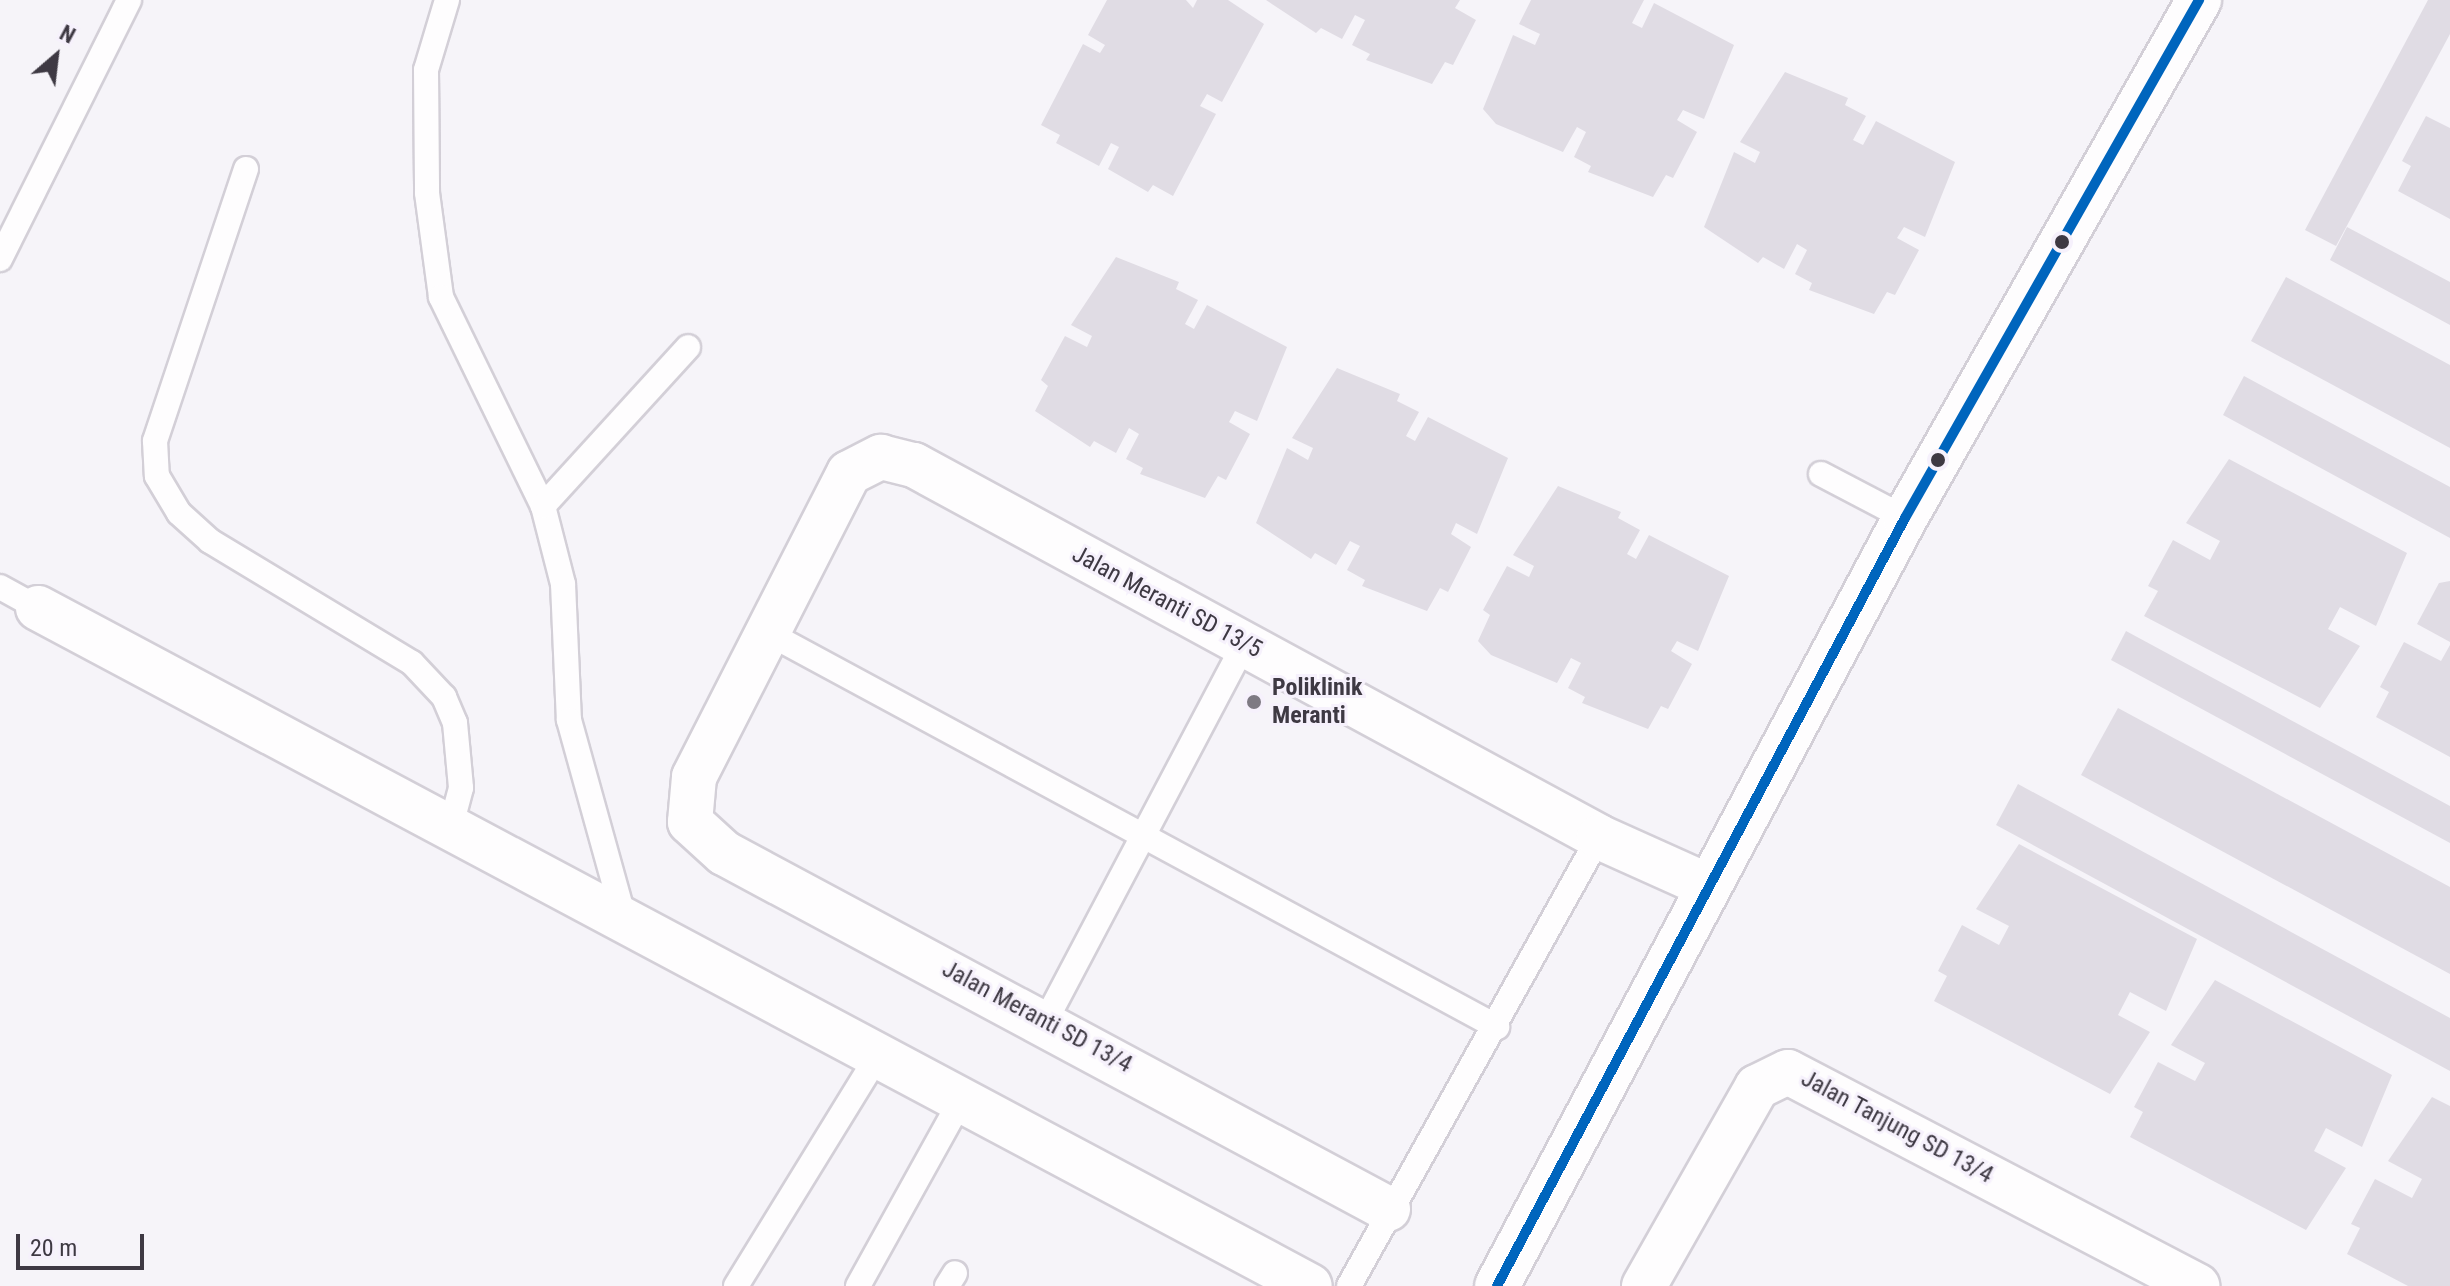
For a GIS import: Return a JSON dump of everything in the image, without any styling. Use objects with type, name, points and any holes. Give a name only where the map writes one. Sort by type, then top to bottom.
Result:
[{"type":"street","points":[[1497,1286],[1706,885],[1905,518],[2199,0]]},
{"type":"street","name":"Jalan Meranti SD 13/5","points":[[768,633],[849,473],[881,457],[914,465],[1599,837],[1706,885]]},
{"type":"street","points":[[38,608],[449,833],[1310,1286]]},
{"type":"street","name":"Jalan Meranti SD 13/4","points":[[768,633],[694,777],[690,822],[724,853],[1046,1020],[1388,1209]]},
{"type":"street","name":"Jalan Tanjung SD 13/4","points":[[1644,1286],[1757,1087],[1788,1072],[2197,1286]]},
{"type":"lane","points":[[0,259],[129,0]]},
{"type":"lane","points":[[447,0],[426,70],[427,193],[441,297],[543,506],[563,584],[569,720],[626,927]]},
{"type":"lane","points":[[246,169],[155,441],[157,476],[179,513],[210,541],[412,663],[444,697],[455,723],[461,788],[449,833]]},
{"type":"lane","points":[[543,506],[688,347]]},
{"type":"lane","points":[[1821,474],[1905,518]]},
{"type":"lane","points":[[0,587],[38,608]]},
{"type":"lane","points":[[768,633],[1148,834],[1497,1027]]},
{"type":"lane","points":[[1046,1020],[1148,834],[1244,644]]},
{"type":"lane","points":[[1349,1286],[1388,1209],[1497,1027],[1599,837]]},
{"type":"lane","points":[[736,1286],[876,1058]]},
{"type":"lane","points":[[858,1286],[960,1102]]},
{"type":"building","points":[[1107,0],[1186,0],[1193,8],[1197,0],[1228,0],[1264,24],[1222,102],[1207,94],[1200,106],[1216,114],[1173,196],[1153,185],[1148,192],[1108,169],[1119,147],[1111,143],[1099,166],[1056,143],[1060,135],[1041,125],[1083,44],[1100,53],[1105,45],[1088,35]]},
{"type":"building","points":[[1266,0],[1460,0],[1455,8],[1476,20],[1453,65],[1445,62],[1432,84],[1366,60],[1370,54],[1352,45],[1365,20],[1355,15],[1342,39],[1321,28],[1316,33]]},
{"type":"building","points":[[1531,0],[1644,0],[1632,23],[1642,28],[1654,3],[1734,45],[1704,119],[1683,110],[1677,120],[1697,132],[1673,178],[1666,175],[1653,197],[1588,172],[1591,166],[1574,157],[1586,132],[1577,127],[1563,152],[1496,124],[1483,109],[1513,35],[1535,45],[1540,34],[1519,24]]},
{"type":"building","points":[[2428,0],[2450,0],[2450,34],[2336,246],[2305,230]]},
{"type":"building","points":[[1785,72],[1848,98],[1845,105],[1866,116],[1853,140],[1863,145],[1876,121],[1955,162],[1925,237],[1904,227],[1897,238],[1919,250],[1895,295],[1887,292],[1874,314],[1809,290],[1812,283],[1795,274],[1807,250],[1797,244],[1784,269],[1763,257],[1758,263],[1704,227],[1734,152],[1755,163],[1760,152],[1740,142]]},
{"type":"building","points":[[2426,116],[2450,128],[2450,219],[2398,191],[2411,166],[2402,161]]},
{"type":"building","points":[[2347,227],[2450,282],[2450,325],[2330,260]]},
{"type":"building","points":[[1116,257],[1179,282],[1176,289],[1198,300],[1185,324],[1194,329],[1207,305],[1287,347],[1257,421],[1235,411],[1229,422],[1250,434],[1226,480],[1218,476],[1205,498],[1140,474],[1143,468],[1126,459],[1139,434],[1129,428],[1116,453],[1094,441],[1090,447],[1035,411],[1048,386],[1041,380],[1065,336],[1087,347],[1092,336],[1071,325]]},
{"type":"building","points":[[2286,277],[2450,365],[2450,448],[2251,341]]},
{"type":"building","points":[[1337,368],[1400,394],[1397,401],[1419,412],[1406,436],[1415,441],[1428,417],[1508,458],[1477,534],[1456,523],[1451,534],[1471,547],[1448,592],[1440,588],[1427,611],[1362,586],[1365,580],[1347,570],[1360,546],[1350,541],[1336,565],[1315,553],[1311,559],[1256,523],[1287,448],[1308,460],[1313,448],[1292,438]]},
{"type":"building","points":[[2244,376],[2450,487],[2450,538],[2223,415]]},
{"type":"building","points":[[2229,459],[2407,553],[2376,626],[2340,607],[2328,629],[2360,646],[2320,708],[2144,616],[2158,591],[2148,586],[2173,540],[2210,560],[2220,541],[2186,523]]},
{"type":"building","points":[[1558,486],[1621,512],[1618,518],[1640,530],[1627,554],[1636,559],[1649,535],[1729,576],[1698,651],[1677,641],[1671,651],[1692,664],[1668,709],[1661,706],[1648,729],[1582,703],[1585,697],[1568,688],[1581,663],[1571,658],[1557,683],[1491,655],[1478,641],[1490,615],[1483,610],[1507,566],[1529,577],[1534,566],[1513,555]]},
{"type":"building","points":[[2450,581],[2450,642],[2417,624],[2439,583]]},
{"type":"building","points":[[2126,631],[2450,806],[2450,843],[2111,660]]},
{"type":"building","points":[[2404,642],[2441,661],[2450,645],[2450,757],[2376,717],[2389,692],[2380,687]]},
{"type":"building","points":[[2118,708],[2450,887],[2450,974],[2081,775]]},
{"type":"building","points":[[2018,784],[2450,1018],[2450,1071],[1996,825]]},
{"type":"building","points":[[2019,844],[2197,939],[2166,1011],[2130,992],[2118,1015],[2150,1032],[2110,1094],[1934,1001],[1947,976],[1938,971],[1962,925],[1999,945],[2009,926],[1976,909]]},
{"type":"building","points":[[2215,980],[2392,1075],[2362,1147],[2326,1128],[2314,1151],[2346,1168],[2306,1230],[2130,1137],[2143,1112],[2134,1107],[2158,1062],[2195,1081],[2205,1063],[2171,1045]]},
{"type":"building","points":[[2432,1097],[2450,1106],[2450,1286],[2408,1286],[2347,1254],[2360,1228],[2351,1224],[2375,1179],[2412,1198],[2422,1179],[2388,1161]]},
{"type":"transit line","points":[[1497,1286],[1905,518],[2199,0]]},
{"type":"place","name":"Poliklinik Meranti","points":[[1254,702]]}]
